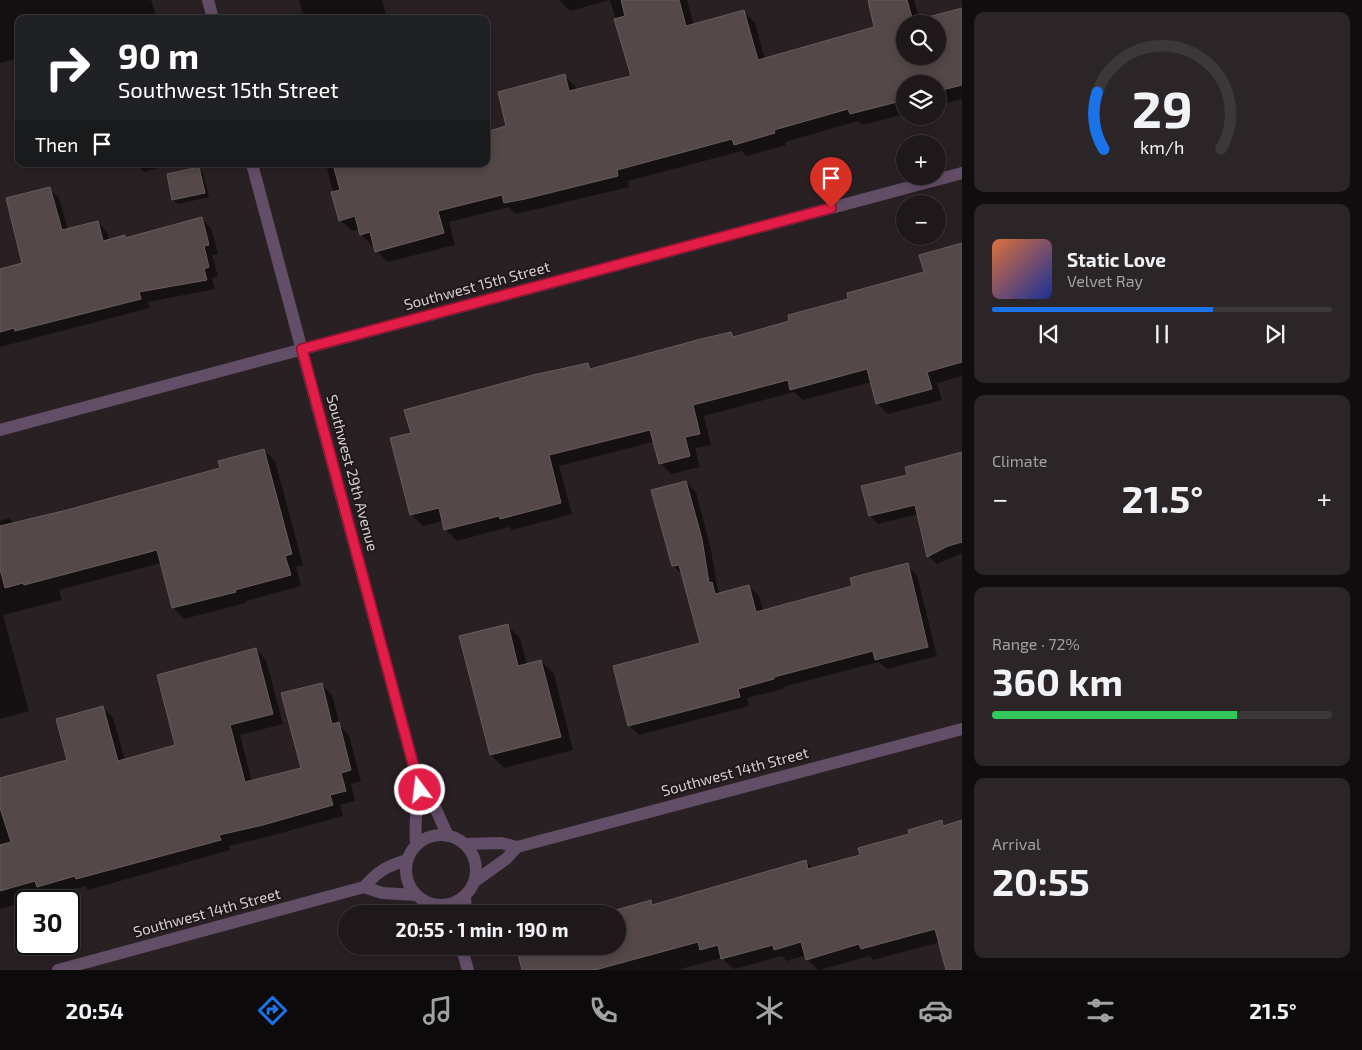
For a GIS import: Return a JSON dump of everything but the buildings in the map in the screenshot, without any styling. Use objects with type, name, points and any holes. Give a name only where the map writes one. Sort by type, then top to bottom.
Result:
[{"type":"street","points":[[208,0],[212,15]]},
{"type":"street","name":"Southwest 29th Avenue","points":[[253,167],[420,790],[416,806],[416,845]]},
{"type":"street","name":"Southwest 15th Street","points":[[0,430],[962,173]]},
{"type":"street","name":"Southwest 14th Street","points":[[465,844],[501,843],[517,847],[962,729]]},
{"type":"street","name":"Southwest 29th Avenue","points":[[420,790],[433,803],[448,836]]},
{"type":"street","points":[[428,905],[415,895],[408,884],[405,872],[407,860],[416,845],[431,836],[440,835],[457,839],[465,844],[473,854],[476,867],[475,881],[464,897],[456,903],[449,905]]},
{"type":"street","name":"Southwest 14th Street","points":[[475,881],[506,859],[517,847]]},
{"type":"street","name":"Southwest 14th Street","points":[[58,970],[364,887],[376,873],[390,865],[407,860]]},
{"type":"street","points":[[364,887],[382,893],[415,895]]},
{"type":"street","points":[[464,897],[465,905]]},
{"type":"street","points":[[464,955],[468,970]]},
{"type":"route","points":[[420,790],[302,349],[831,208]]}]
